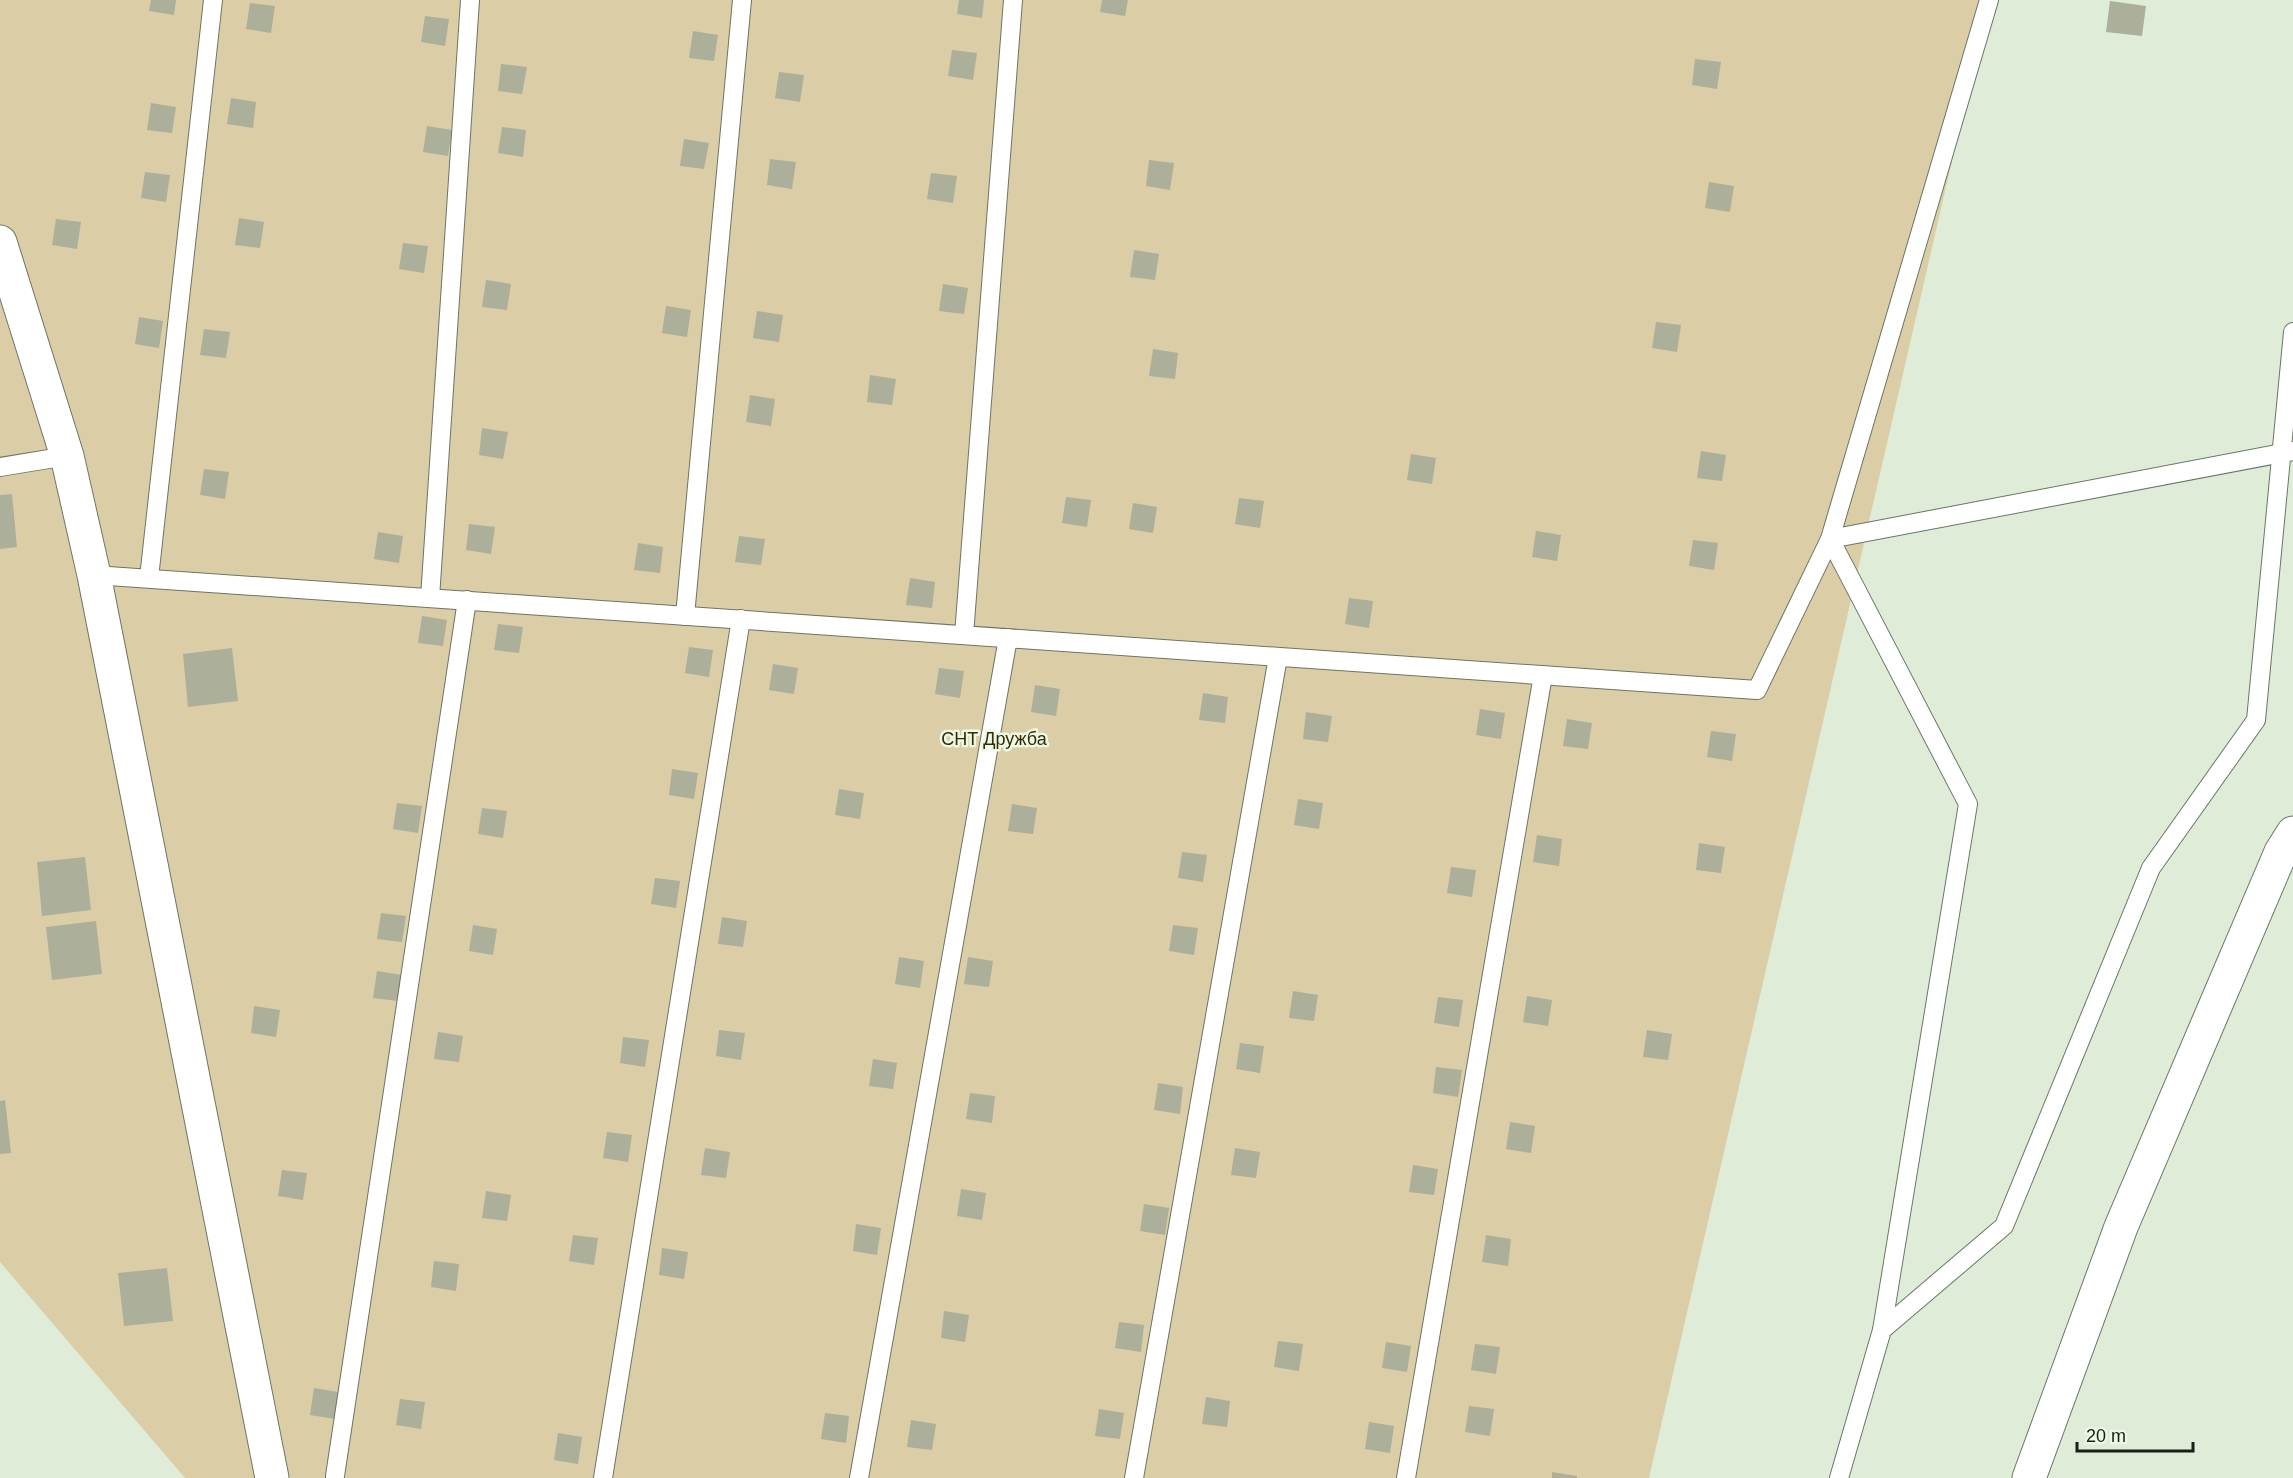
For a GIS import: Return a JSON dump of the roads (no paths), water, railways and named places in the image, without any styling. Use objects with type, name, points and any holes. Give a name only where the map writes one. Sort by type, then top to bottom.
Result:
[{"type":"street","points":[[0,242],[67,456],[94,575],[272,1478]]},
{"type":"street","points":[[2029,1478],[2121,1227],[2281,852],[2293,833]]},
{"type":"lane","points":[[149,578],[213,0]]},
{"type":"lane","points":[[430,598],[470,0]]},
{"type":"lane","points":[[685,616],[742,0]]},
{"type":"lane","points":[[964,635],[1013,0]]},
{"type":"lane","points":[[94,575],[1757,690],[1830,539],[1989,0]]},
{"type":"lane","points":[[1882,1330],[2004,1226],[2151,868],[2256,720],[2288,451],[2293,332]]},
{"type":"lane","points":[[1830,539],[2288,451]]},
{"type":"lane","points":[[0,467],[67,456]]},
{"type":"lane","points":[[1830,539],[1968,804],[1882,1330],[1839,1478]]},
{"type":"lane","points":[[335,1476],[466,600]]},
{"type":"lane","points":[[603,1478],[741,620]]},
{"type":"lane","points":[[859,1478],[1008,638]]},
{"type":"lane","points":[[1134,1478],[1278,657]]},
{"type":"lane","points":[[1406,1478],[1543,675]]},
{"type":"park label","name":"СНТ Дружба","points":[[994,739]]}]
